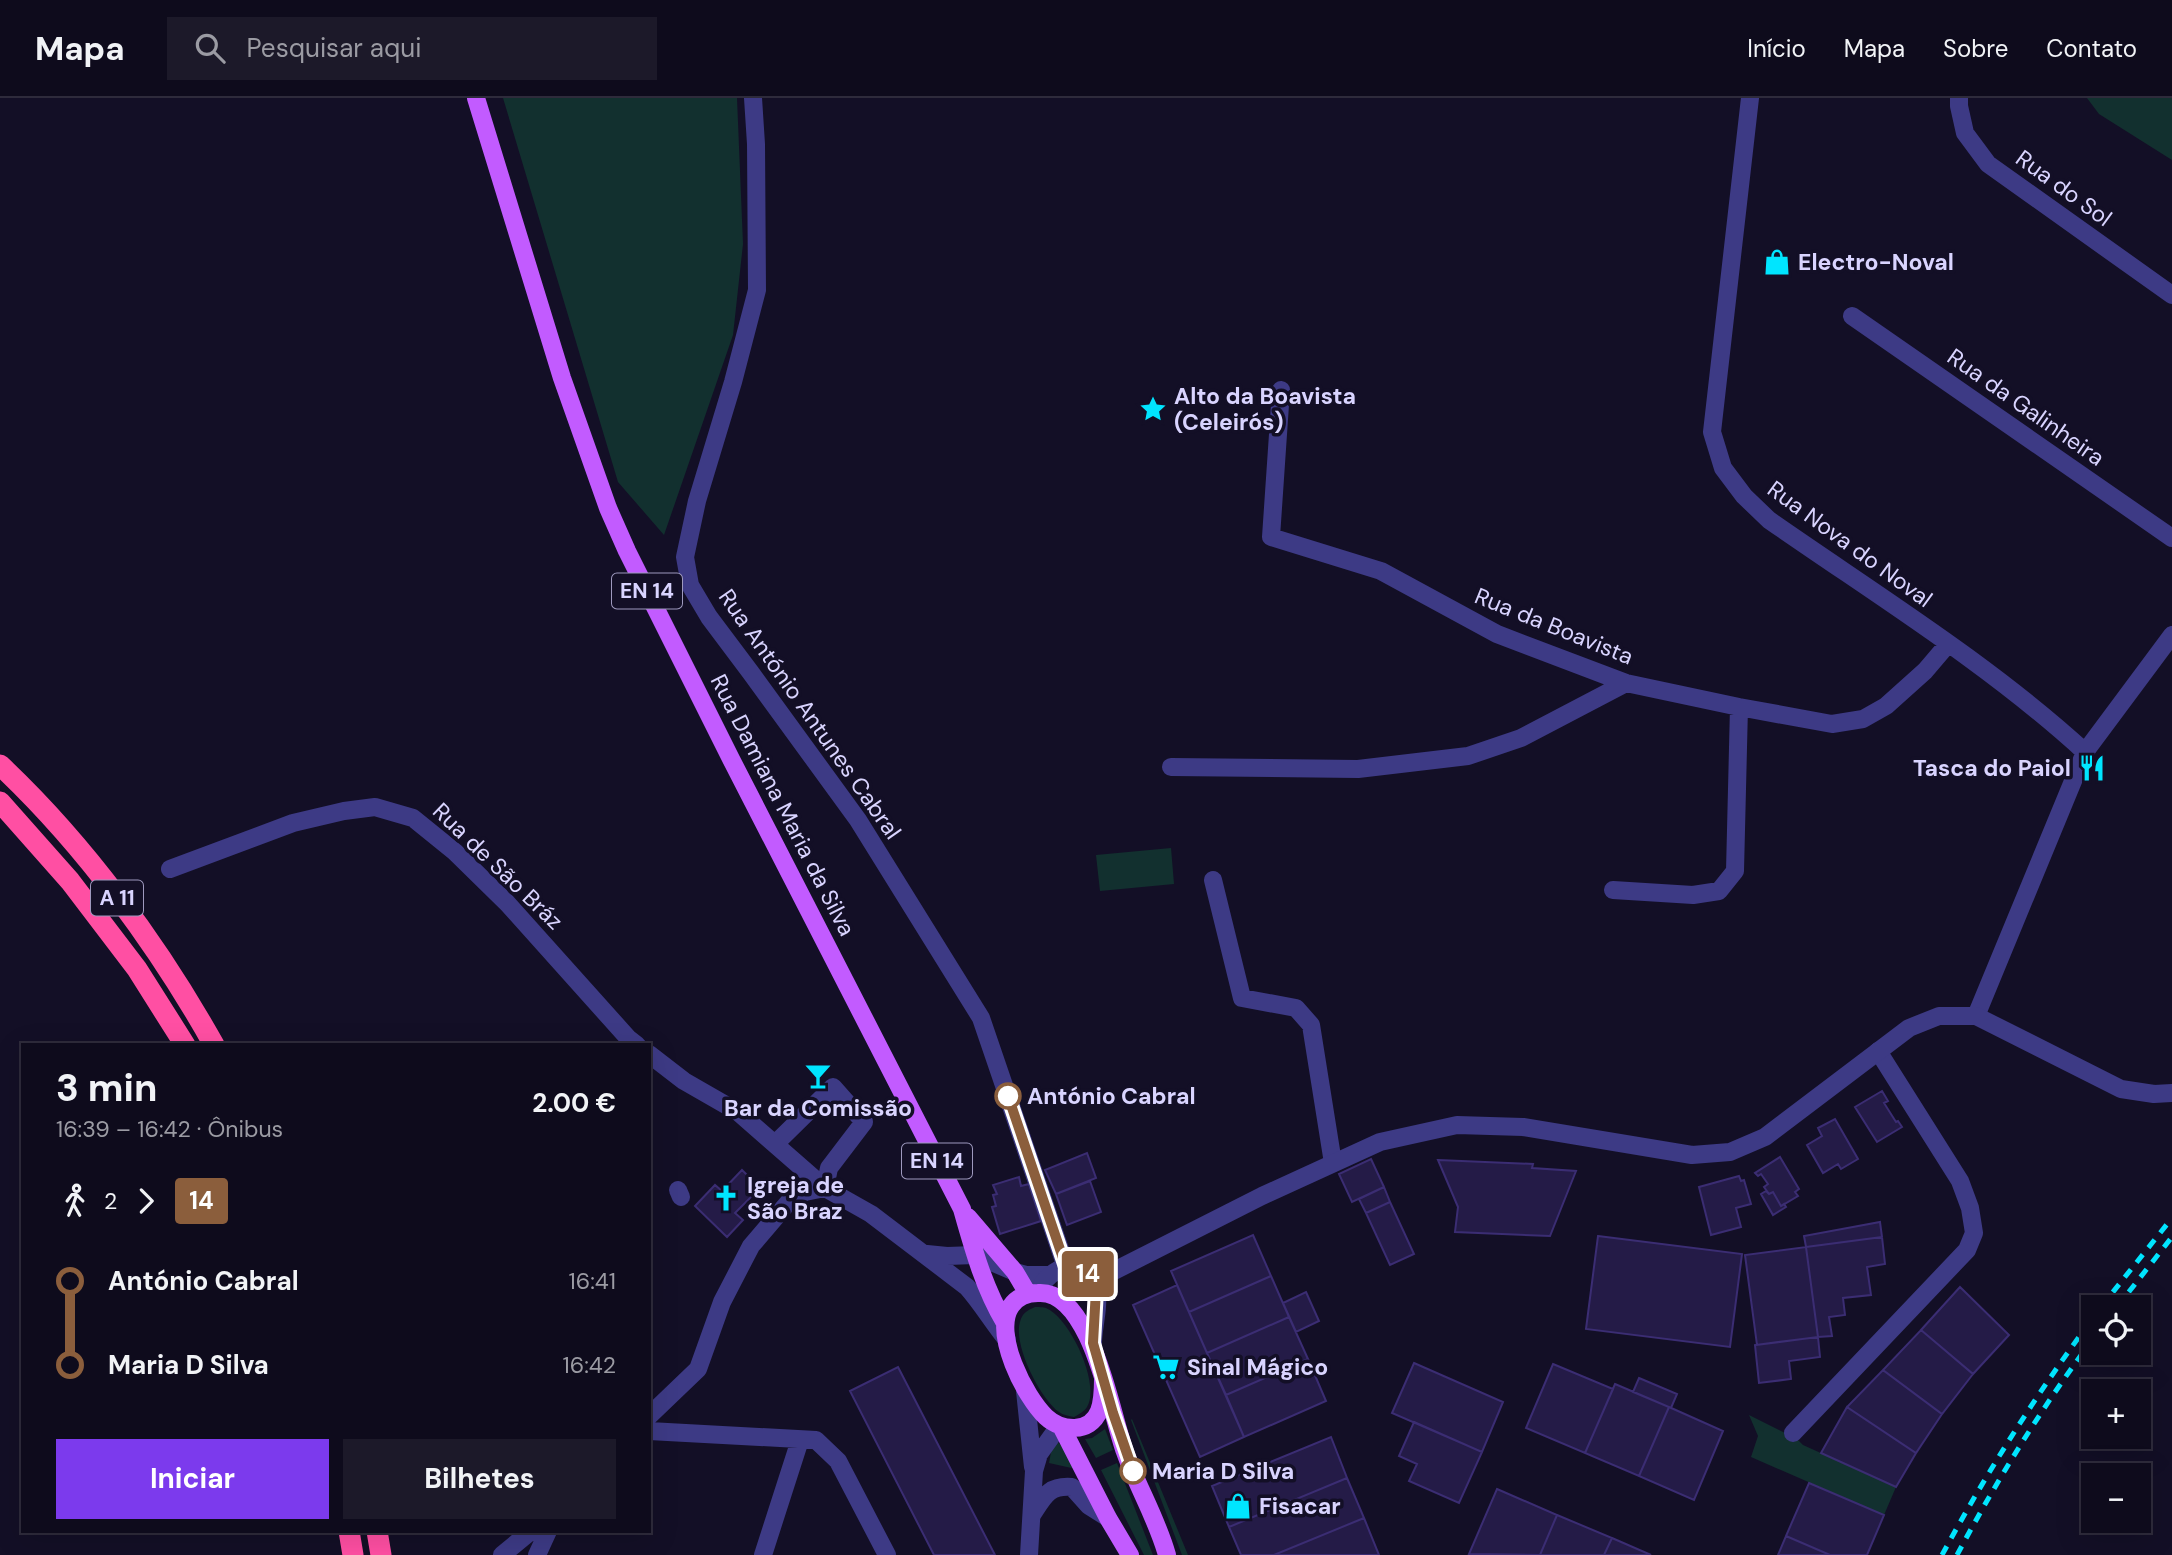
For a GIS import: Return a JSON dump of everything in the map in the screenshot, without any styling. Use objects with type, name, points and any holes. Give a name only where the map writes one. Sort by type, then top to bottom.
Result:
[{"type":"highway","name":"A 11","points":[[0,765],[68,837],[114,894],[160,957],[213,1043]]},
{"type":"highway","name":"A 11","points":[[0,802],[78,892],[137,969],[184,1043]]},
{"type":"highway","points":[[349,1533],[353,1555]]},
{"type":"highway","points":[[377,1533],[381,1555]]},
{"type":"main road","name":"Rua Damiana Maria da Silva","points":[[476,98],[575,417],[608,508],[627,551],[962,1209],[975,1255],[1006,1332],[1025,1391],[1045,1416],[1061,1427],[1130,1555]]},
{"type":"main road","name":"Rua Damiana Maria da Silva","points":[[962,1209],[1033,1293]]},
{"type":"main road","points":[[1006,1332],[1011,1306],[1020,1297],[1033,1293],[1048,1293],[1063,1302],[1083,1326],[1093,1343],[1125,1452],[1167,1555]]},
{"type":"main road","points":[[1061,1427],[1076,1428],[1093,1420],[1099,1412],[1103,1379]]},
{"type":"street","name":"Rua António Antunes Cabral","points":[[753,98],[757,290],[697,501],[685,557],[690,585],[709,617],[858,820],[981,1018],[1066,1267]]},
{"type":"street","name":"Rua Nova do Noval","points":[[1750,98],[1712,432],[1723,468],[1744,495],[1769,520],[1948,645],[2050,720],[2085,752]]},
{"type":"street","name":"Rua do Sol","points":[[1959,98],[1958,106],[1965,133],[1988,164],[2172,295]]},
{"type":"street","name":"Rua da Galinheira","points":[[1852,316],[2172,538]]},
{"type":"street","name":"Rua da Boavista","points":[[1281,390],[1271,537],[1381,571],[1497,634],[1626,683],[1832,724],[1863,719],[1886,706],[1925,671],[1948,645]]},
{"type":"street","points":[[1976,1016],[2085,752],[2172,635]]},
{"type":"street","points":[[1171,767],[1357,769],[1468,756],[1521,738],[1626,683]]},
{"type":"street","points":[[1613,890],[1693,895],[1719,891],[1735,871],[1739,707]]},
{"type":"street","name":"Rua de São Bráz","points":[[170,869],[293,824],[344,811],[375,807],[413,818],[454,852],[507,903],[634,1043]]},
{"type":"street","points":[[1213,880],[1242,998],[1296,1008],[1311,1025],[1333,1163]]},
{"type":"street","points":[[1092,1279],[1380,1142],[1457,1125],[1523,1127],[1692,1155],[1730,1152],[1765,1137],[1909,1028],[1939,1016],[1976,1016],[2121,1089],[2154,1094],[2172,1093]]},
{"type":"street","points":[[1793,1433],[1967,1250],[1974,1233],[1970,1208],[1960,1181],[1878,1051]]},
{"type":"street","points":[[651,1055],[684,1080],[738,1112],[825,1188],[871,1214],[925,1253],[967,1287],[979,1300],[988,1317],[1006,1332]]},
{"type":"street","points":[[775,1144],[833,1087],[864,1122],[830,1168],[825,1188]]},
{"type":"street","points":[[651,1414],[698,1368],[722,1302],[751,1246],[792,1198],[825,1188]]},
{"type":"street","points":[[925,1253],[947,1256],[975,1255],[1026,1275],[1048,1275],[1066,1267],[1079,1267],[1087,1272],[1096,1290],[1093,1343]]},
{"type":"street","points":[[1033,1293],[1048,1275]]},
{"type":"street","points":[[1025,1391],[1034,1471],[1029,1555]]},
{"type":"street","points":[[1034,1471],[1039,1454],[1061,1427]]},
{"type":"street","points":[[651,1431],[816,1440],[838,1461],[887,1555]]},
{"type":"street","points":[[763,1555],[800,1440]]},
{"type":"street","points":[[1030,1518],[1047,1492],[1059,1486],[1072,1487],[1089,1506],[1108,1518]]},
{"type":"street","points":[[502,1555],[529,1533]]},
{"type":"street","points":[[537,1555],[547,1533]]},
{"type":"green space","points":[[503,98],[737,98],[743,244],[733,335],[664,535],[618,482]]},
{"type":"green space","points":[[2087,98],[2172,98],[2172,160],[2099,114]]},
{"type":"green space","points":[[1171,848],[1174,884],[1100,891],[1096,855]]},
{"type":"green space","points":[[1035,1307],[1046,1308],[1064,1324],[1087,1368],[1090,1397],[1086,1409],[1074,1417],[1061,1413],[1052,1405],[1036,1383],[1024,1357],[1020,1344],[1020,1322],[1024,1314]]},
{"type":"green space","points":[[1749,1415],[1797,1439],[1803,1445],[1896,1487],[1884,1515],[1751,1457],[1758,1436]]},
{"type":"green space","points":[[1132,1419],[1188,1555],[1182,1555]]},
{"type":"green space","points":[[1105,1429],[1113,1450],[1096,1458],[1085,1439],[1092,1438]]},
{"type":"green space","points":[[1058,1442],[1076,1469],[1049,1463],[1052,1447]]},
{"type":"green space","points":[[1117,1463],[1153,1555],[1144,1555],[1101,1470]]},
{"type":"building","points":[[1882,1091],[1888,1101],[1884,1103],[1902,1127],[1877,1142],[1855,1107]]},
{"type":"building","points":[[1835,1119],[1858,1159],[1841,1169],[1838,1164],[1823,1173],[1807,1145],[1822,1136],[1818,1128]]},
{"type":"building","points":[[1087,1153],[1096,1178],[1056,1194],[1045,1170]]},
{"type":"building","points":[[1780,1157],[1799,1189],[1795,1192],[1798,1196],[1781,1206],[1773,1192],[1769,1194],[1764,1187],[1768,1184],[1761,1174],[1758,1176],[1755,1173]]},
{"type":"building","points":[[1371,1159],[1384,1187],[1352,1202],[1339,1174]]},
{"type":"building","points":[[1438,1160],[1533,1164],[1532,1168],[1576,1171],[1550,1236],[1455,1232],[1458,1207]]},
{"type":"building","name":"Igreja de São Braz","points":[[742,1170],[760,1188],[735,1213],[743,1220],[727,1237],[695,1206],[715,1185],[722,1191]]},
{"type":"building","points":[[1739,1176],[1741,1181],[1744,1180],[1751,1204],[1736,1208],[1741,1227],[1711,1235],[1699,1187]]},
{"type":"building","points":[[1019,1177],[1021,1186],[1029,1184],[1041,1221],[1000,1234],[992,1207],[996,1206],[993,1195],[997,1194],[993,1185]]},
{"type":"building","points":[[1090,1181],[1101,1212],[1067,1225],[1056,1194]]},
{"type":"building","points":[[1384,1187],[1390,1202],[1366,1213],[1359,1199]]},
{"type":"building","points":[[1766,1191],[1769,1194],[1773,1192],[1781,1206],[1784,1204],[1786,1207],[1773,1215],[1761,1194]]},
{"type":"building","points":[[1390,1202],[1414,1254],[1390,1265],[1366,1213]]},
{"type":"building","points":[[1880,1222],[1882,1237],[1806,1247],[1804,1236]]},
{"type":"building","points":[[1253,1235],[1271,1276],[1189,1312],[1171,1271]]},
{"type":"building","points":[[1598,1236],[1742,1254],[1730,1347],[1586,1329]]},
{"type":"building","points":[[1882,1237],[1885,1264],[1867,1267],[1871,1295],[1843,1298],[1845,1315],[1829,1317],[1832,1336],[1818,1337],[1806,1247]]},
{"type":"building","points":[[1806,1247],[1818,1337],[1757,1345],[1745,1255]]},
{"type":"building","points":[[1271,1276],[1289,1317],[1207,1353],[1189,1312]]},
{"type":"building","points":[[1177,1285],[1244,1437],[1200,1457],[1133,1305]]},
{"type":"building","points":[[1960,1287],[2009,1335],[1973,1374],[1921,1330]]},
{"type":"building","points":[[1306,1292],[1319,1321],[1296,1332],[1283,1303]]},
{"type":"building","points":[[1289,1317],[1308,1359],[1226,1395],[1207,1353]]},
{"type":"building","points":[[1921,1330],[1973,1374],[1942,1414],[1883,1370]]},
{"type":"building","points":[[1818,1337],[1820,1357],[1789,1361],[1791,1379],[1759,1383],[1755,1345]]},
{"type":"building","points":[[1308,1359],[1326,1401],[1244,1437],[1226,1395]]},
{"type":"building","points":[[1414,1363],[1503,1402],[1482,1452],[1392,1413]]},
{"type":"building","points":[[1553,1364],[1613,1389],[1585,1453],[1526,1428]]},
{"type":"building","points":[[898,1367],[995,1555],[934,1555],[850,1391]]},
{"type":"building","points":[[1883,1370],[1942,1414],[1916,1453],[1847,1407]]},
{"type":"building","points":[[1639,1378],[1677,1394],[1671,1408],[1633,1392]]},
{"type":"building","points":[[1615,1384],[1669,1407],[1639,1476],[1585,1453]]},
{"type":"building","points":[[1669,1407],[1723,1431],[1694,1500],[1639,1476]]},
{"type":"building","points":[[1847,1407],[1916,1453],[1896,1487],[1821,1453]]},
{"type":"building","points":[[1414,1422],[1482,1452],[1459,1503],[1409,1481],[1417,1464],[1399,1456]]},
{"type":"building","points":[[1331,1437],[1347,1478],[1229,1527],[1212,1486]]},
{"type":"building","points":[[1347,1478],[1364,1518],[1274,1555],[1241,1555],[1229,1527]]},
{"type":"building","points":[[1809,1483],[1884,1515],[1867,1555],[1830,1555],[1786,1536]]},
{"type":"building","points":[[1497,1489],[1557,1515],[1540,1555],[1469,1554]]},
{"type":"building","points":[[1557,1515],[1612,1538],[1604,1555],[1540,1555]]},
{"type":"building","points":[[1364,1518],[1379,1555],[1274,1555]]},
{"type":"building","points":[[1786,1536],[1830,1555],[1778,1555]]},
{"type":"building","points":[[1612,1538],[1651,1555],[1604,1555]]},
{"type":"railway","points":[[2111,1295],[2172,1218]]},
{"type":"railway","points":[[2126,1295],[2172,1237]]},
{"type":"railway","points":[[1942,1555],[2013,1434],[2081,1335]]},
{"type":"railway","points":[[1957,1555],[2021,1444],[2081,1356]]},
{"type":"bus line","name":"14","points":[[1008,1096],[1066,1267],[1079,1267],[1087,1272],[1096,1290],[1093,1343],[1133,1471]]},
{"type":"place","name":"Electro-Noval","points":[[1777,262]]},
{"type":"place","name":"Alto da Boavista (Celeirós)","points":[[1153,409]]},
{"type":"place","name":"Tasca do Paiol","points":[[2092,768]]},
{"type":"place","name":"Bar da Comissão","points":[[818,1076]]},
{"type":"place","name":"António Cabral","points":[[1008,1096]]},
{"type":"place","name":"Igreja de São Braz","points":[[726,1198]]},
{"type":"place","name":"Sinal Mágico","points":[[1166,1367]]},
{"type":"place","name":"Maria D Silva","points":[[1133,1471]]},
{"type":"place","name":"Fisacar","points":[[1238,1506]]}]
